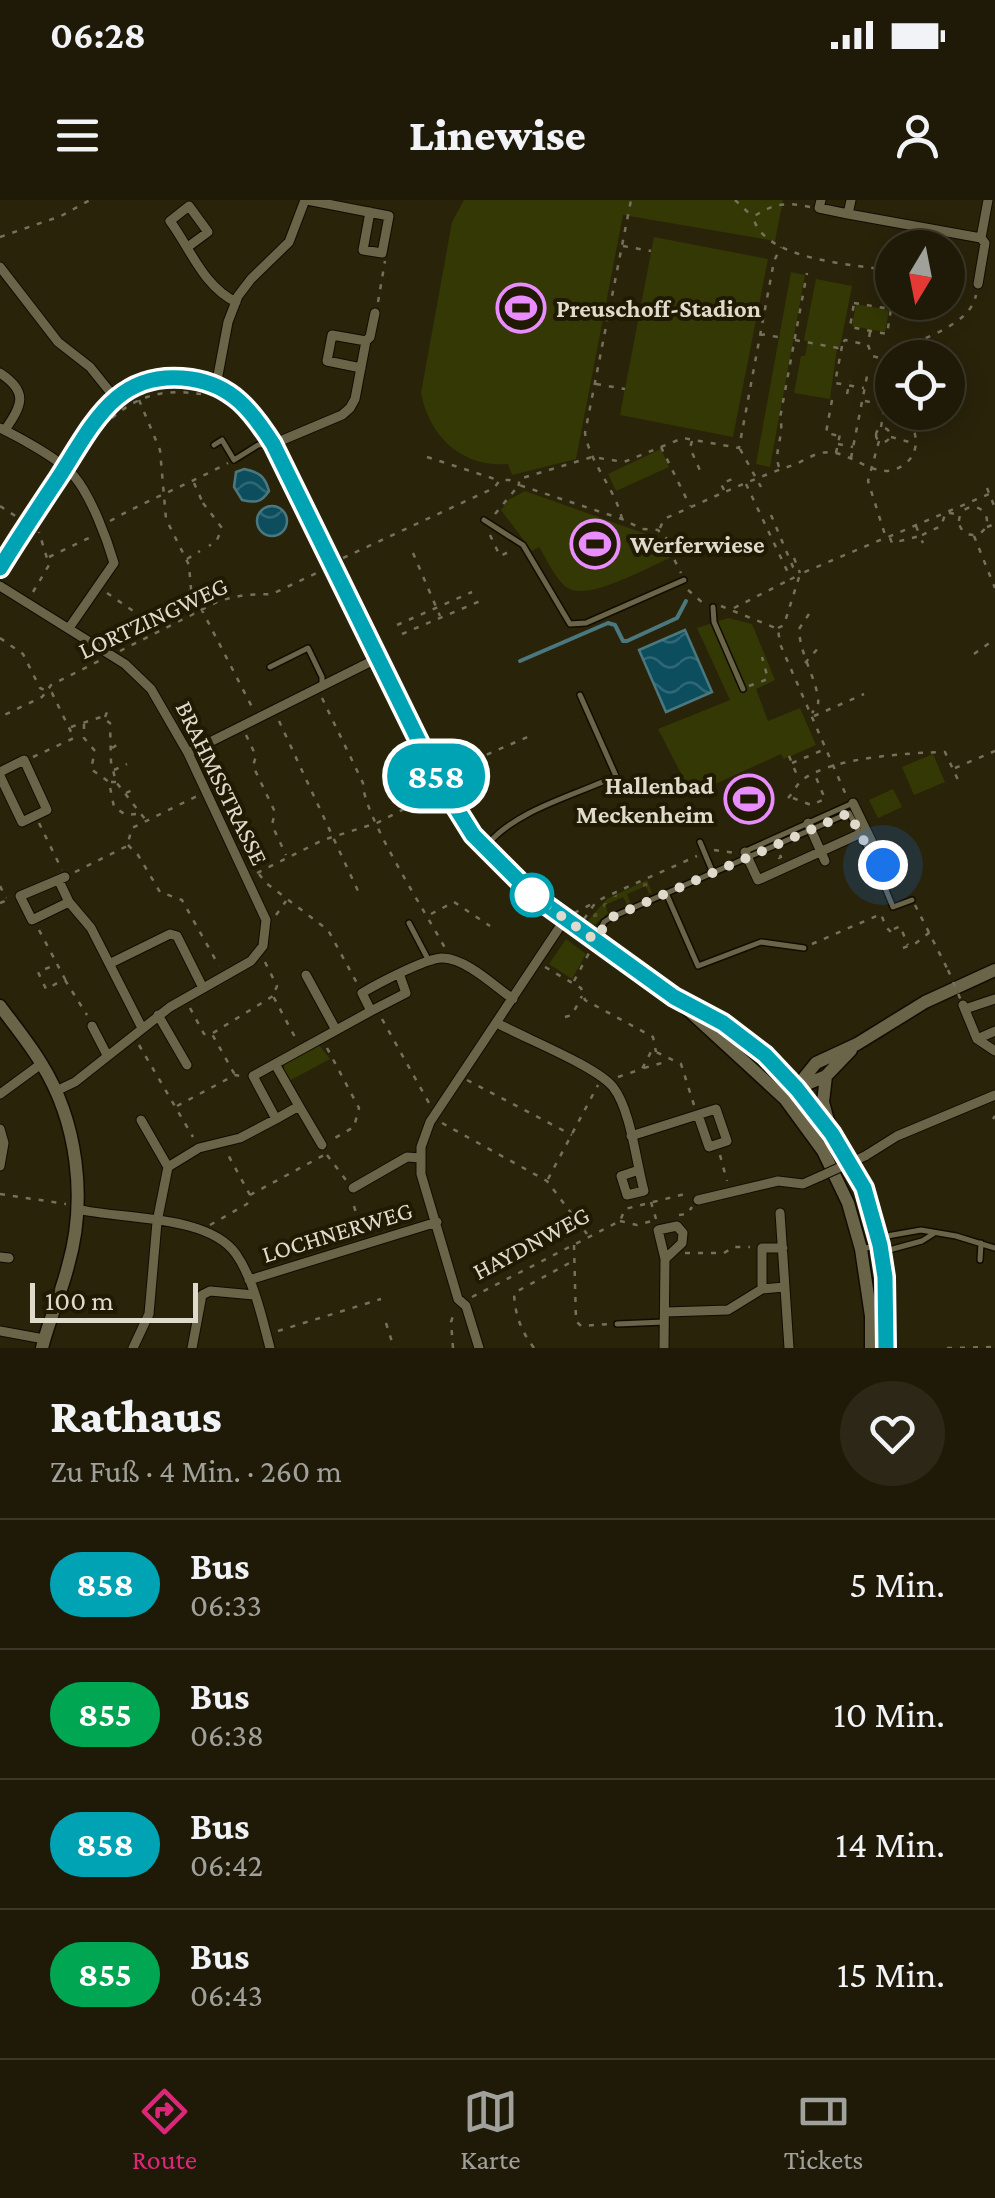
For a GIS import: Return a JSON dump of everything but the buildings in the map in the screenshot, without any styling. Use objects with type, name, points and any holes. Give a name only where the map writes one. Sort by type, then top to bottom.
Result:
[{"type":"street","points":[[216,386],[236,302],[251,279],[294,235],[306,200],[370,212],[389,216],[382,253],[363,250],[370,212]]},
{"type":"street","points":[[848,214],[851,200]]},
{"type":"street","points":[[981,238],[988,200]]},
{"type":"street","points":[[820,204],[848,214],[981,238],[985,243],[978,280]]},
{"type":"street","points":[[189,246],[208,232],[188,206],[170,221],[220,293],[236,302]]},
{"type":"street","points":[[0,266],[58,342],[90,367],[115,398]]},
{"type":"street","points":[[273,444],[350,408],[356,399],[375,313]]},
{"type":"street","points":[[361,368],[327,362],[332,335],[366,341]]},
{"type":"street","points":[[0,374],[14,382],[20,396],[18,410],[3,429],[74,475],[100,521],[102,536],[113,558],[112,567],[70,628]]},
{"type":"street","points":[[0,568],[93,422],[115,398],[134,386],[162,378],[216,386],[236,396],[273,444],[443,788],[484,848],[520,885],[569,916],[593,944],[674,997],[723,1023],[765,1055],[832,1134],[864,1188],[880,1245],[887,1310],[886,1348]]},
{"type":"street","name":"BRAHMSSTRASSE","points":[[0,586],[112,655],[150,689],[188,753],[266,920]]},
{"type":"street","points":[[188,753],[378,658]]},
{"type":"street","points":[[24,760],[48,810],[35,816],[22,822],[0,774],[24,760]]},
{"type":"street","points":[[853,803],[863,832],[883,865]]},
{"type":"street","points":[[809,827],[823,856]]},
{"type":"street","points":[[746,855],[759,887],[863,832]]},
{"type":"street","points":[[69,902],[34,919],[20,896],[62,879],[69,902],[91,928],[111,964],[138,1031]]},
{"type":"street","points":[[479,1348],[466,1306],[458,1299],[422,1174],[421,1147],[436,1113],[569,916]]},
{"type":"street","points":[[56,1091],[75,1082],[158,1015],[257,954],[266,938],[266,920]]},
{"type":"street","points":[[111,964],[170,934],[176,936],[203,988]]},
{"type":"street","points":[[374,1010],[362,992],[393,975],[400,976],[429,961],[446,958],[513,999]]},
{"type":"street","points":[[785,1099],[816,1063],[925,1002],[995,970]]},
{"type":"street","points":[[306,974],[336,1030]]},
{"type":"street","points":[[276,1119],[252,1076],[406,993],[400,976]]},
{"type":"street","points":[[674,997],[785,1099],[823,1151],[848,1203],[862,1248],[871,1316],[870,1348]]},
{"type":"street","points":[[995,999],[964,1007],[977,1039],[995,1052]]},
{"type":"street","points":[[0,1006],[42,1064],[56,1091],[73,1144],[77,1208],[68,1266],[43,1344],[0,1332]]},
{"type":"street","points":[[158,1015],[187,1065]]},
{"type":"street","points":[[498,1023],[606,1081],[623,1110],[631,1136],[644,1191],[627,1196],[621,1176],[639,1170]]},
{"type":"street","points":[[92,1026],[107,1055]]},
{"type":"street","points":[[977,1039],[995,1031]]},
{"type":"street","points":[[797,1089],[826,1076],[856,1044]]},
{"type":"street","points":[[0,1094],[42,1064]]},
{"type":"street","points":[[275,1064],[324,1149]]},
{"type":"street","points":[[826,1076],[823,1102],[832,1134]]},
{"type":"street","points":[[698,1200],[778,1181],[804,1184],[995,1094]]},
{"type":"street","points":[[168,1167],[199,1148],[240,1138],[299,1106]]},
{"type":"street","points":[[631,1136],[716,1109],[727,1141],[709,1146],[698,1115]]},
{"type":"street","points":[[133,1348],[149,1314],[157,1222],[168,1167],[142,1120]]},
{"type":"street","points":[[0,1129],[4,1143],[0,1166]]},
{"type":"street","points":[[351,1188],[407,1157],[420,1158]]},
{"type":"street","points":[[77,1208],[208,1231],[224,1240],[238,1255],[249,1280],[270,1348]]},
{"type":"street","points":[[780,1213],[789,1348]]},
{"type":"street","name":"LOCHNERWEG","points":[[249,1280],[436,1222]]},
{"type":"street","points":[[664,1348],[667,1256],[657,1225],[677,1226],[683,1233],[682,1243],[667,1256]]},
{"type":"street","points":[[762,1290],[762,1248],[783,1248]]},
{"type":"street","points":[[665,1317],[728,1310],[762,1290],[784,1287]]},
{"type":"street","points":[[192,1348],[202,1295],[210,1290],[254,1295]]},
{"type":"lane","points":[[214,445],[222,440],[234,460],[258,444],[273,444]]},
{"type":"lane","points":[[484,520],[523,545],[570,624],[586,623],[684,580]]},
{"type":"lane","points":[[713,607],[714,622],[743,689]]},
{"type":"lane","points":[[270,668],[308,648],[322,677],[322,687]]},
{"type":"lane","points":[[484,848],[518,818],[616,776],[580,695]]},
{"type":"lane","points":[[593,944],[604,922],[853,803]]},
{"type":"lane","points":[[809,827],[849,813],[863,832],[892,908],[912,900]]},
{"type":"lane","points":[[700,842],[713,873]]},
{"type":"lane","points":[[873,858],[883,865],[881,878],[893,907],[912,900]]},
{"type":"lane","points":[[666,894],[698,966],[760,942],[804,948]]},
{"type":"lane","points":[[409,923],[429,961]]},
{"type":"lane","points":[[880,1245],[887,1236],[921,1230],[995,1248]]},
{"type":"lane","points":[[862,1248],[880,1245],[889,1250],[922,1241],[932,1234]]},
{"type":"lane","points":[[980,1243],[980,1260]]},
{"type":"lane","points":[[617,1324],[665,1317]]},
{"type":"path","points":[[78,200],[81,205]]},
{"type":"path","points":[[0,237],[61,216],[90,200]]},
{"type":"path","points":[[622,519],[599,464],[592,457],[585,433],[630,200]]},
{"type":"path","points":[[735,200],[781,247],[810,257],[875,268]]},
{"type":"path","points":[[753,216],[786,201],[820,204]]},
{"type":"path","points":[[622,246],[651,251]]},
{"type":"path","points":[[761,487],[739,448],[774,261],[781,247]]},
{"type":"path","points":[[375,313],[386,259],[382,253]]},
{"type":"path","points":[[779,468],[776,459],[808,273]]},
{"type":"path","points":[[918,340],[966,314],[975,303],[978,280],[965,283]]},
{"type":"path","points":[[854,302],[891,310],[886,334],[870,330],[850,327],[854,302]]},
{"type":"path","points":[[870,330],[868,345],[875,356]]},
{"type":"path","points":[[760,334],[778,337]]},
{"type":"path","points":[[795,340],[838,348],[842,345]]},
{"type":"path","points":[[866,388],[835,382],[845,340],[868,345]]},
{"type":"path","points":[[855,351],[857,342]]},
{"type":"path","points":[[851,458],[868,371]]},
{"type":"path","points":[[847,394],[849,383]]},
{"type":"path","points":[[594,384],[624,389]]},
{"type":"path","points":[[134,386],[160,450],[166,519],[186,560],[191,590],[257,718]]},
{"type":"path","points":[[832,400],[826,434],[840,435],[836,454]]},
{"type":"path","points":[[863,400],[875,403]]},
{"type":"path","points":[[879,430],[875,435],[878,441],[868,480],[872,500],[892,543],[942,526],[946,512]]},
{"type":"path","points":[[889,430],[890,437]]},
{"type":"path","points":[[658,530],[664,519],[824,451],[872,469],[890,471],[912,456],[916,444],[914,430]]},
{"type":"path","points":[[890,437],[916,444]]},
{"type":"path","points":[[878,441],[885,442],[890,437]]},
{"type":"path","points":[[494,516],[520,479],[592,457],[624,462],[683,438],[739,448]]},
{"type":"path","points":[[692,440],[690,448],[702,475]]},
{"type":"path","points":[[838,444],[855,447]]},
{"type":"path","points":[[661,447],[691,507]]},
{"type":"path","points":[[427,457],[509,480],[642,529],[658,530],[672,544],[682,546],[686,556]]},
{"type":"path","points":[[165,494],[234,460]]},
{"type":"path","points":[[724,491],[721,484],[736,477]]},
{"type":"path","name":"LORTZINGWEG","points":[[0,717],[51,685],[202,609],[236,596],[272,594],[344,556],[494,488],[500,480]]},
{"type":"path","points":[[193,482],[222,528],[209,546]]},
{"type":"path","points":[[746,483],[791,579]]},
{"type":"path","points":[[732,609],[800,574],[988,491],[995,508]]},
{"type":"path","points":[[0,506],[39,532],[49,556],[49,565],[27,602]]},
{"type":"path","points":[[960,516],[968,508],[978,508],[985,515],[985,528]]},
{"type":"path","points":[[946,512],[960,516]]},
{"type":"path","points":[[771,515],[793,568],[800,574]]},
{"type":"path","points":[[960,516],[962,529],[975,535]]},
{"type":"path","points":[[484,520],[500,556],[517,548]]},
{"type":"path","points":[[995,524],[972,538],[995,588]]},
{"type":"path","points":[[915,525],[924,543]]},
{"type":"path","points":[[672,544],[671,552],[690,594],[713,607],[732,609],[778,629]]},
{"type":"path","points":[[186,560],[200,551]]},
{"type":"path","points":[[413,553],[441,618]]},
{"type":"path","points":[[778,629],[784,625],[800,574],[794,558]]},
{"type":"path","points":[[97,587],[160,630]]},
{"type":"path","points":[[180,620],[178,615],[191,590]]},
{"type":"path","points":[[397,625],[472,592]]},
{"type":"path","points":[[402,634],[485,598]]},
{"type":"path","points":[[809,614],[799,629],[805,663],[818,698],[812,716]]},
{"type":"path","points":[[778,629],[780,644],[844,793],[853,803]]},
{"type":"path","points":[[0,638],[24,654],[40,688],[52,693],[74,738],[34,758],[28,756]]},
{"type":"path","points":[[974,654],[995,639]]},
{"type":"path","points":[[805,663],[820,646]]},
{"type":"path","points":[[743,689],[768,678],[762,657]]},
{"type":"path","points":[[322,687],[320,695],[363,783],[363,794],[408,884],[430,915],[446,958]]},
{"type":"path","points":[[812,716],[864,694]]},
{"type":"path","points":[[69,726],[102,717],[110,706]]},
{"type":"path","points":[[97,710],[110,723]]},
{"type":"path","points":[[274,710],[358,891]]},
{"type":"path","points":[[110,723],[117,720]]},
{"type":"path","points":[[84,722],[84,738],[95,751],[91,769],[109,782],[116,782]]},
{"type":"path","points":[[110,723],[116,782],[146,820]]},
{"type":"path","points":[[241,725],[256,756],[253,766],[275,812],[272,825],[287,856]]},
{"type":"path","points":[[477,754],[479,758],[532,736]]},
{"type":"path","points":[[111,748],[122,742]]},
{"type":"path","points":[[792,763],[826,748]]},
{"type":"path","points":[[954,769],[995,750]]},
{"type":"path","points":[[815,774],[825,799],[810,805],[790,798],[800,782],[815,774],[833,766],[945,752],[959,782]]},
{"type":"path","points":[[789,756],[800,782]]},
{"type":"path","points":[[112,771],[128,764]]},
{"type":"path","points":[[109,782],[116,809],[126,815],[138,813]]},
{"type":"path","points":[[124,793],[134,789]]},
{"type":"path","points":[[35,816],[62,879],[126,846],[132,828],[205,792]]},
{"type":"path","points":[[246,877],[408,806]]},
{"type":"path","points":[[126,846],[138,855],[160,892],[182,900],[218,965]]},
{"type":"path","points":[[569,916],[712,849],[746,855]]},
{"type":"path","points":[[258,872],[266,883],[328,930],[362,992]]},
{"type":"path","points":[[647,878],[656,897]]},
{"type":"path","points":[[0,886],[7,900]]},
{"type":"path","points":[[266,920],[272,919],[287,900]]},
{"type":"path","points":[[912,900],[931,931],[964,1007]]},
{"type":"path","points":[[430,915],[454,902],[490,926]]},
{"type":"path","points":[[582,921],[596,902]]},
{"type":"path","points":[[804,948],[880,914],[896,936]]},
{"type":"path","points":[[34,919],[92,1026]]},
{"type":"path","points":[[892,930],[900,926],[906,947],[931,931]]},
{"type":"path","points":[[573,982],[593,944]]},
{"type":"path","points":[[184,998],[204,1034],[212,1034],[273,996],[277,986],[265,961],[257,954]]},
{"type":"path","points":[[56,964],[38,972],[46,989],[65,980]]},
{"type":"path","points":[[545,967],[581,988],[585,1000],[653,1036],[654,1051],[642,1069]]},
{"type":"path","points":[[565,1018],[572,1015],[583,994]]},
{"type":"path","points":[[273,996],[302,1049]]},
{"type":"path","points":[[374,1010],[430,1106],[449,1130],[547,1181],[588,1235]]},
{"type":"path","points":[[138,1031],[199,1148]]},
{"type":"path","points":[[212,1034],[235,1075]]},
{"type":"path","points":[[654,1051],[681,1064],[698,1115]]},
{"type":"path","points":[[547,1181],[606,1081],[673,1060]]},
{"type":"path","points":[[176,1106],[235,1075],[252,1076]]},
{"type":"path","points":[[462,1077],[572,1135]]},
{"type":"path","points":[[208,1231],[211,1224],[247,1204],[250,1196],[222,1144]]},
{"type":"path","points":[[717,1144],[731,1194]]},
{"type":"path","points":[[324,1149],[351,1188]]},
{"type":"path","points":[[0,1194],[66,1205],[68,1190]]},
{"type":"path","points":[[644,1191],[657,1225]]},
{"type":"path","name":"HAYDNWEG","points":[[620,1220],[624,1209],[651,1202],[685,1194],[698,1200]]},
{"type":"path","points":[[671,1217],[686,1214],[698,1200]]},
{"type":"path","points":[[354,1206],[365,1243]]},
{"type":"path","name":"HAYDNWEG","points":[[466,1306],[471,1298],[620,1220],[657,1225]]},
{"type":"path","points":[[574,1244],[576,1320],[582,1326],[617,1324]]},
{"type":"path","points":[[667,1256],[724,1253],[734,1247],[762,1248]]},
{"type":"path","points":[[534,1348],[522,1333],[514,1293],[575,1260]]},
{"type":"path","points":[[267,1335],[381,1299]]},
{"type":"path","points":[[452,1348],[455,1309],[466,1306]]},
{"type":"path","points":[[386,1323],[394,1348]]},
{"type":"path","points":[[516,1335],[522,1333]]},
{"type":"path","points":[[948,1348],[995,1347]]},
{"type":"green space","name":"Preuschoff-Stadion","points":[[464,200],[783,200],[775,241],[623,215],[576,459],[512,475],[508,464],[476,461],[450,446],[432,423],[421,393],[452,222]]},
{"type":"green space","points":[[654,237],[768,259],[733,437],[620,415]]},
{"type":"green space","points":[[791,272],[805,275],[770,467],[756,464]]},
{"type":"green space","points":[[816,279],[852,286],[830,399],[794,393],[801,356],[805,356],[808,342],[804,340]]},
{"type":"green space","points":[[856,304],[875,307],[875,320],[887,320],[885,332],[852,326]]},
{"type":"green space","points":[[661,449],[669,467],[616,491],[608,474]]},
{"type":"green space","name":"Werferwiese","points":[[525,491],[660,539],[670,558],[602,587],[575,591],[566,587],[539,547],[532,551],[501,510],[508,500]]},
{"type":"green space","points":[[728,618],[752,624],[775,680],[756,689],[768,721],[800,708],[816,745],[784,759],[781,754],[704,789],[690,791],[658,729],[730,700],[697,628]]},
{"type":"green space","points":[[933,754],[945,782],[914,795],[902,767]]},
{"type":"green space","points":[[893,789],[902,807],[878,818],[869,800]]},
{"type":"green space","points":[[647,880],[652,893],[646,886],[627,894],[630,902],[627,904],[623,897],[605,905],[608,913],[593,926],[585,924],[607,899]]},
{"type":"green space","points":[[566,939],[586,954],[572,979],[549,964]]},
{"type":"green space","points":[[319,1045],[330,1059],[289,1081],[283,1070],[285,1064]]},
{"type":"water","points":[[244,469],[257,473],[266,482],[269,491],[260,500],[242,500],[234,487],[236,472]]},
{"type":"water","points":[[272,506],[283,510],[287,521],[283,532],[272,536],[261,532],[257,521],[261,510]]},
{"type":"water","points":[[685,630],[712,692],[666,712],[639,650]]},
{"type":"waterway","points":[[520,661],[608,623],[615,625],[623,641],[627,641],[677,618],[686,601]]},
{"type":"bus line","name":"858","points":[[0,568],[93,422],[115,398],[134,386],[162,378],[202,381],[236,396],[273,444],[435,774],[473,835],[534,896],[674,997],[723,1023],[765,1055],[832,1134],[864,1188],[880,1245],[887,1310],[886,1348]]},
{"type":"place","name":"Preuschoff-Stadion","points":[[521,308]]},
{"type":"place","name":"Werferwiese","points":[[595,544]]},
{"type":"place","name":"Hallenbad Meckenheim","points":[[749,799]]},
{"type":"route","points":[[532,895],[595,940],[610,918],[849,813],[873,858],[883,865]]}]
